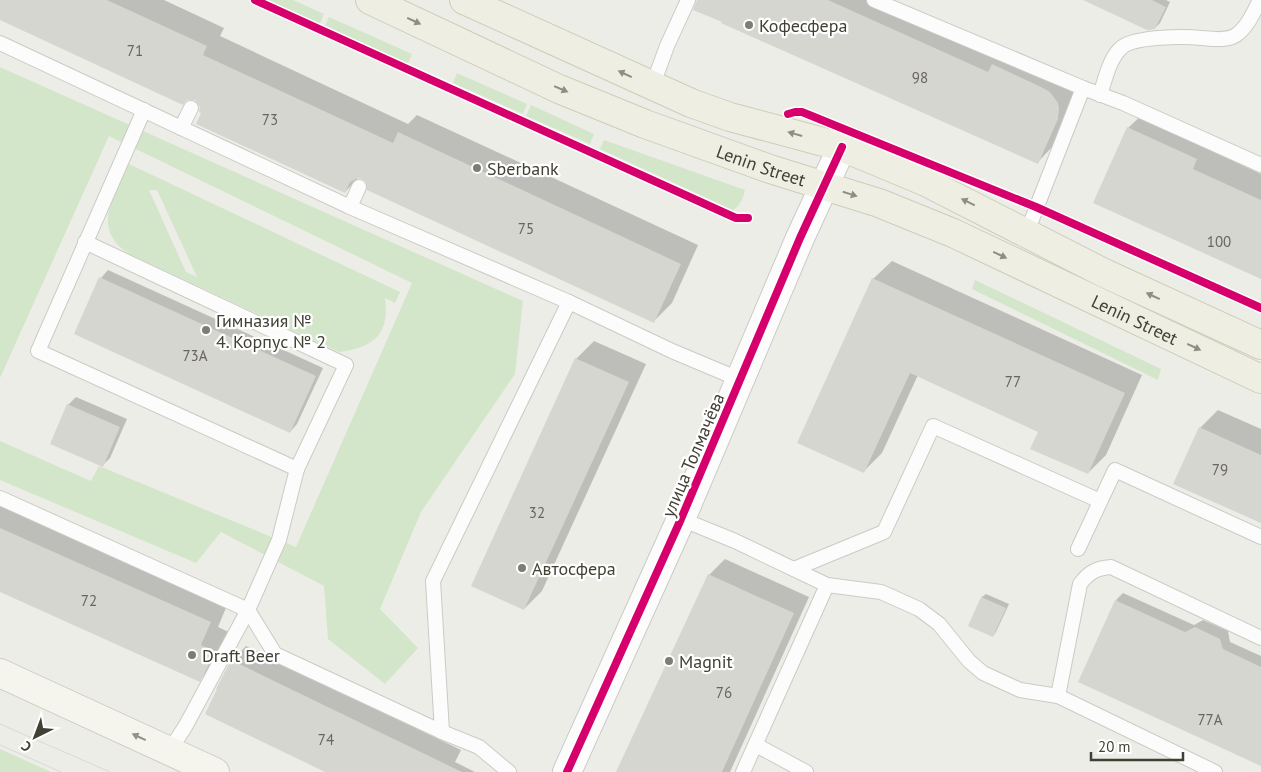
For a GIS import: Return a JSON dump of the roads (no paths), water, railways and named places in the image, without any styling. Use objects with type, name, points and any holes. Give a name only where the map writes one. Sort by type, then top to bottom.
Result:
[{"type":"main road","name":"Lenin Street","points":[[370,0],[559,89],[701,145],[879,203],[953,233],[1261,379]]},
{"type":"main road","name":"Lenin Street","points":[[464,0],[652,87],[730,117],[842,147],[926,182],[1104,273],[1261,345]]},
{"type":"street","name":"улица Толмачёва","points":[[567,772],[681,519],[800,238],[842,147]]},
{"type":"street","points":[[0,673],[215,772]]},
{"type":"lane","points":[[652,87],[667,46],[688,0]]},
{"type":"lane","points":[[874,0],[1082,88],[1123,103],[1261,165]]},
{"type":"lane","points":[[1100,95],[1112,60],[1121,47],[1126,44],[1179,37],[1232,38],[1244,29],[1260,0]]},
{"type":"lane","points":[[0,43],[350,207],[569,302],[672,351],[741,380]]},
{"type":"lane","points":[[1027,232],[1082,88]]},
{"type":"lane","points":[[181,128],[191,108]]},
{"type":"lane","points":[[144,110],[38,351],[297,469]]},
{"type":"lane","points":[[350,207],[359,187]]},
{"type":"lane","points":[[86,242],[346,365],[297,469],[279,540],[248,610],[185,727],[170,751]]},
{"type":"lane","points":[[442,732],[433,581],[569,302]]},
{"type":"lane","points":[[794,569],[884,532],[933,426],[1100,501]]},
{"type":"lane","points":[[1078,549],[1115,470],[1261,537]]},
{"type":"lane","points":[[0,498],[248,610],[275,654],[442,732],[480,747],[509,772]]},
{"type":"lane","points":[[681,519],[734,540],[827,585],[881,592],[919,609],[939,624],[969,661],[984,673],[1020,690],[1058,696],[1215,772]]},
{"type":"lane","points":[[1058,696],[1080,584],[1087,575],[1099,568],[1111,567],[1261,638]]},
{"type":"lane","points":[[743,772],[827,585]]},
{"type":"lane","points":[[756,745],[806,772]]},
{"type":"tram line","points":[[0,724],[110,772]]},
{"type":"tram line","points":[[0,745],[61,772]]},
{"type":"place","name":"Кофесфера","points":[[749,25]]},
{"type":"place","name":"Sberbank","points":[[477,168]]},
{"type":"place","name":"Гимназия № 4. Корпус № 2","points":[[206,330]]},
{"type":"place","name":"Автосфера","points":[[522,568]]},
{"type":"place","name":"Draft Beer","points":[[192,655]]},
{"type":"place","name":"Magnit","points":[[669,661]]}]
